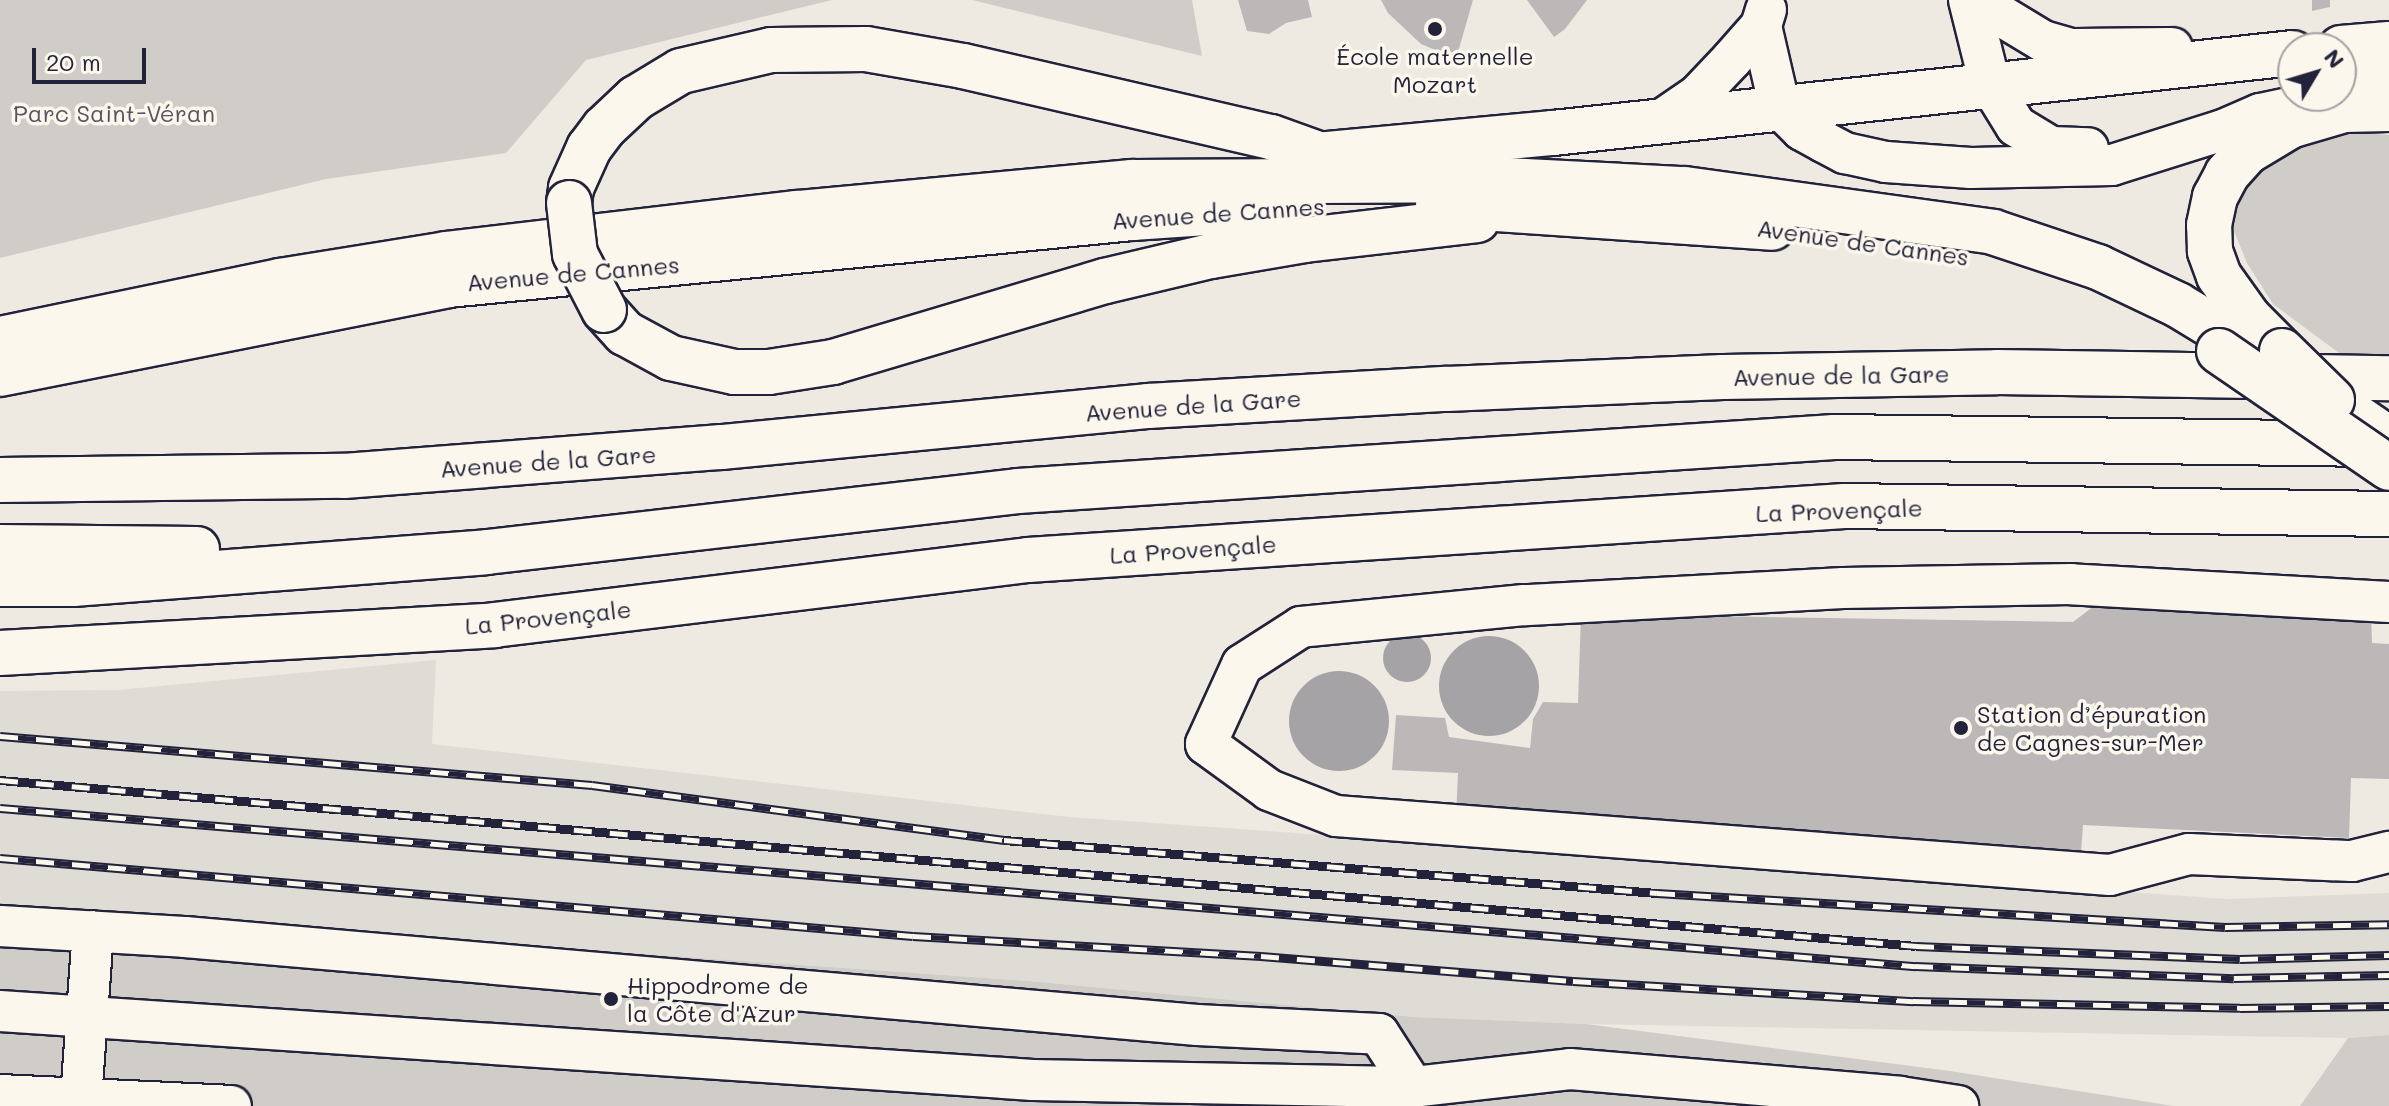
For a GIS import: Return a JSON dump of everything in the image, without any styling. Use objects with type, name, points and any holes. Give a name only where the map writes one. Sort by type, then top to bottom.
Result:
[{"type":"main road","points":[[2357,47],[2389,44]]},
{"type":"main road","points":[[1316,153],[1271,137],[963,66],[866,49],[771,50],[681,71],[636,98],[604,128],[589,148],[571,188],[569,203],[575,254],[604,310],[625,333],[671,358],[734,372],[769,372],[833,362],[1105,281],[1211,256],[1305,240],[1470,222],[1502,212]]},
{"type":"main road","points":[[1132,182],[1316,153],[1553,133],[2277,54]]},
{"type":"main road","points":[[2357,98],[2389,109]]},
{"type":"main road","points":[[2252,351],[2249,318],[2219,276],[2210,251],[2209,225],[2215,197],[2227,174],[2266,139],[2312,112]]},
{"type":"main road","name":"Avenue de Cannes","points":[[0,339],[280,281],[446,254],[782,215],[1132,182],[1520,181],[1685,189],[1993,232],[2055,251],[2178,305],[2332,400],[2389,441]]},
{"type":"main road","name":"Avenue de Cannes","points":[[0,374],[448,285],[1191,214],[1341,204],[1467,205],[1502,212],[1801,230],[2025,267],[2090,286],[2252,351],[2389,468]]},
{"type":"main road","name":"Avenue de la Gare","points":[[0,480],[344,476],[722,447],[1148,406],[1723,377],[1997,372],[2389,378]]},
{"type":"main road","points":[[0,584],[73,584],[487,552],[1018,491],[1834,437],[2389,441]]},
{"type":"main road","name":"La Provençale","points":[[0,653],[494,625],[1028,560],[1844,506],[2389,514]]},
{"type":"main road","points":[[0,547],[487,552]]},
{"type":"street","points":[[1972,0],[2043,41],[2071,49],[2190,47],[2243,57]]},
{"type":"street","points":[[1972,0],[1990,84],[2016,126],[2051,147],[2098,149],[2277,89]]},
{"type":"street","points":[[1765,13],[1780,108],[1802,130],[1845,153],[1886,162],[1971,168],[2112,165],[2277,110]]},
{"type":"street","points":[[1663,119],[1698,95],[1765,13]]},
{"type":"street","points":[[2357,87],[2389,74]]},
{"type":"street","points":[[2389,602],[2071,584],[1843,588],[1524,605],[1301,627],[1242,665],[1206,744],[1269,790],[1336,816],[2110,875],[2189,854],[2352,861],[2389,852]]},
{"type":"street","points":[[0,926],[93,931],[1197,1025],[1379,1034],[1402,1097]]},
{"type":"street","points":[[81,1099],[93,931]]},
{"type":"street","points":[[0,1011],[1033,1080],[1402,1097],[1570,1069],[1900,1097],[1958,1106]]},
{"type":"street","points":[[0,1095],[231,1106]]},
{"type":"shaded area","points":[[1407,634],[1424,641],[1431,658],[1424,675],[1407,682],[1390,675],[1383,658],[1390,641]]},
{"type":"shaded area","points":[[1489,636],[1508,639],[1525,650],[1536,667],[1539,686],[1536,705],[1525,722],[1508,733],[1489,736],[1470,733],[1453,722],[1442,705],[1439,686],[1442,667],[1453,650],[1470,639]]},
{"type":"shaded area","points":[[436,660],[432,744],[1069,817],[2227,899],[2389,893],[2389,1035],[2348,1038],[1586,1024],[1415,1017],[1029,981],[0,909],[0,691],[118,690]]},
{"type":"shaded area","points":[[1339,671],[1358,674],[1375,685],[1386,702],[1389,721],[1386,740],[1375,757],[1358,768],[1339,771],[1320,768],[1303,757],[1292,740],[1289,721],[1292,702],[1303,685],[1320,674]]},
{"type":"green space","name":"Parc Saint-Véran","points":[[0,0],[832,0],[586,60],[506,153],[326,179],[0,258]]},
{"type":"green space","points":[[972,0],[1192,0],[1202,56]]},
{"type":"green space","points":[[2343,131],[2389,135],[2389,363],[2358,367],[2273,304],[2247,263],[2232,226],[2244,189],[2267,158],[2297,139]]},
{"type":"green space","name":"Hippodrome de la Côte d'Azur","points":[[0,909],[1029,981],[1415,1017],[1586,1024],[1950,1071],[2174,1106],[0,1106]]},
{"type":"green space","points":[[2389,1035],[2389,1106],[2300,1106],[2348,1038]]},
{"type":"building","points":[[1238,0],[1308,0],[1312,17],[1286,23],[1269,34],[1247,31]]},
{"type":"building","name":"École maternelle Mozart","points":[[1381,0],[1473,0],[1456,59],[1421,44],[1388,13]]},
{"type":"building","name":"École maternelle Mozart","points":[[1527,0],[1587,0],[1565,29],[1554,37]]},
{"type":"building","points":[[2312,0],[2330,0],[2330,7],[2312,11]]},
{"type":"building","name":"Station d’épuration de Cagnes-sur-Mer","points":[[2094,606],[2371,612],[2372,643],[2389,644],[2389,779],[2351,778],[2349,838],[2083,825],[2081,853],[1456,817],[1458,773],[1392,770],[1396,715],[1445,718],[1449,737],[1530,748],[1533,719],[1543,702],[1578,703],[1581,614],[2073,622]]},
{"type":"railway","points":[[0,736],[592,785],[1004,840],[1657,893],[2225,927],[2389,924]]},
{"type":"railway","points":[[0,780],[1916,946],[2240,959],[2389,955]]},
{"type":"railway","points":[[0,808],[1915,966],[2234,978],[2389,975]]},
{"type":"railway","points":[[0,858],[913,936],[1261,956],[1573,981],[1913,1001],[2240,1008],[2389,1006]]},
{"type":"place","name":"École maternelle Mozart","points":[[1435,29]]},
{"type":"place","name":"Station d’épuration de Cagnes-sur-Mer","points":[[1961,728]]},
{"type":"place","name":"Hippodrome de la Côte d'Azur","points":[[611,999]]}]
